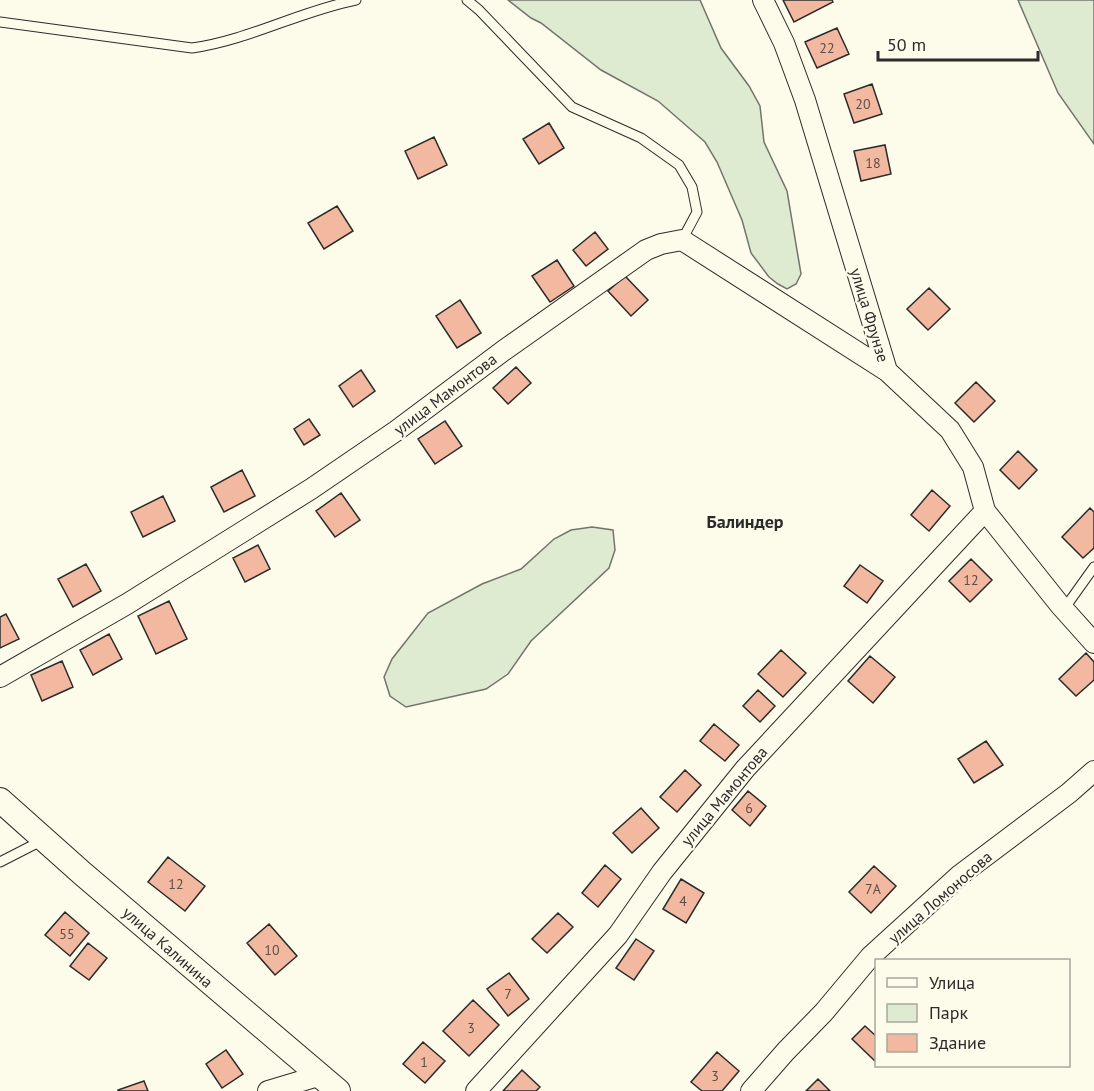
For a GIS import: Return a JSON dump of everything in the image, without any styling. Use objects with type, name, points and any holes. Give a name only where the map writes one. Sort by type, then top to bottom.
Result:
[{"type":"street","name":"улица Фрунзе","points":[[763,0],[784,43],[805,100],[887,371],[950,430],[974,467],[985,511],[1094,643]]},
{"type":"street","points":[[682,240],[887,371]]},
{"type":"street","name":"улица Мамонтова","points":[[0,677],[127,604],[311,489],[396,431],[503,351],[646,250],[682,240]]},
{"type":"street","name":"улица Мамонтова","points":[[476,1091],[618,935],[662,872],[744,769],[985,511]]},
{"type":"street","name":"улица Ломоносова","points":[[751,1091],[824,1012],[870,957],[960,875],[1069,794],[1094,771]]},
{"type":"street","name":"улица Калинина","points":[[0,800],[338,1091]]},
{"type":"street","points":[[268,1091],[318,1076]]},
{"type":"lane","points":[[0,22],[192,48],[218,45],[285,21],[356,0]]},
{"type":"lane","points":[[467,0],[572,106],[641,138],[679,165],[692,187],[697,212],[682,240]]},
{"type":"lane","points":[[1064,609],[1094,567]]},
{"type":"lane","points":[[0,862],[44,840]]},
{"type":"green space","points":[[508,0],[700,0],[721,48],[749,86],[760,106],[764,142],[787,191],[801,274],[796,284],[787,289],[778,284],[769,277],[751,253],[742,220],[717,162],[705,142],[658,101],[601,70]]},
{"type":"green space","points":[[1018,0],[1094,0],[1094,144],[1058,93]]},
{"type":"green space","points":[[592,527],[613,530],[615,550],[609,568],[531,641],[508,674],[486,689],[406,707],[390,696],[384,677],[392,659],[428,613],[482,584],[521,569],[554,539],[571,530]]},
{"type":"building","points":[[783,0],[832,0],[833,2],[794,22]]},
{"type":"building","points":[[837,28],[849,54],[817,68],[805,42]]},
{"type":"building","points":[[872,84],[882,114],[854,123],[844,94]]},
{"type":"building","points":[[549,123],[564,148],[539,164],[523,139]]},
{"type":"building","points":[[434,137],[447,165],[418,179],[405,151]]},
{"type":"building","points":[[885,145],[891,174],[861,181],[854,151]]},
{"type":"building","points":[[337,206],[353,231],[324,249],[308,223]]},
{"type":"building","points":[[595,232],[608,249],[586,266],[573,250]]},
{"type":"building","points":[[557,260],[574,286],[550,302],[532,276]]},
{"type":"building","points":[[625,276],[648,300],[631,316],[608,291]]},
{"type":"building","points":[[929,288],[950,309],[928,330],[907,309]]},
{"type":"building","points":[[460,300],[481,333],[457,348],[436,316]]},
{"type":"building","points":[[516,367],[531,383],[508,404],[493,388]]},
{"type":"building","points":[[361,370],[375,391],[353,407],[339,386]]},
{"type":"building","points":[[976,382],[995,401],[974,422],[955,403]]},
{"type":"building","points":[[309,419],[320,435],[304,445],[294,429]]},
{"type":"building","points":[[445,421],[462,446],[435,464],[418,439]]},
{"type":"building","points":[[1018,451],[1037,470],[1019,489],[1000,470]]},
{"type":"building","points":[[242,470],[255,496],[224,512],[211,487]]},
{"type":"building","points":[[932,490],[950,506],[929,531],[911,515]]},
{"type":"building","points":[[341,493],[360,520],[335,537],[316,511]]},
{"type":"building","points":[[163,496],[175,521],[143,537],[131,512]]},
{"type":"building","points":[[1090,508],[1094,512],[1094,548],[1083,558],[1062,537]]},
{"type":"building","points":[[258,545],[270,569],[245,582],[233,558]]},
{"type":"building","points":[[971,559],[992,580],[970,602],[949,581]]},
{"type":"building","points":[[86,564],[101,591],[73,607],[58,579]]},
{"type":"building","points":[[860,565],[883,581],[867,603],[844,586]]},
{"type":"building","points":[[169,601],[187,639],[156,654],[138,616]]},
{"type":"building","points":[[6,614],[19,639],[0,648],[0,617]]},
{"type":"building","points":[[109,634],[122,659],[93,675],[80,650]]},
{"type":"building","points":[[781,650],[806,673],[783,697],[758,674]]},
{"type":"building","points":[[1086,653],[1094,662],[1094,680],[1076,696],[1059,679]]},
{"type":"building","points":[[870,656],[895,677],[873,703],[848,681]]},
{"type":"building","points":[[62,661],[73,687],[42,701],[31,675]]},
{"type":"building","points":[[758,690],[775,706],[760,722],[743,706]]},
{"type":"building","points":[[714,724],[739,745],[725,761],[700,741]]},
{"type":"building","points":[[986,741],[1003,765],[974,783],[958,759]]},
{"type":"building","points":[[685,770],[701,785],[677,812],[660,797]]},
{"type":"building","points":[[748,791],[766,806],[750,826],[732,810]]},
{"type":"building","points":[[641,808],[659,828],[632,853],[613,833]]},
{"type":"building","points":[[168,857],[205,886],[185,911],[148,882]]},
{"type":"building","points":[[605,865],[621,879],[598,907],[582,893]]},
{"type":"building","points":[[874,866],[896,886],[871,913],[849,892]]},
{"type":"building","points":[[681,879],[704,893],[686,923],[663,909]]},
{"type":"building","points":[[65,912],[89,933],[70,956],[45,935]]},
{"type":"building","points":[[558,913],[573,927],[547,953],[532,939]]},
{"type":"building","points":[[269,924],[297,956],[275,975],[247,943]]},
{"type":"building","points":[[636,939],[654,951],[634,980],[616,968]]},
{"type":"building","points":[[88,943],[107,958],[89,980],[70,966]]},
{"type":"building","points":[[509,973],[529,999],[508,1016],[487,989]]},
{"type":"building","points":[[473,1000],[499,1025],[469,1056],[443,1031]]},
{"type":"building","points":[[865,1026],[875,1035],[875,1061],[852,1039]]},
{"type":"building","points":[[423,1042],[445,1061],[425,1083],[403,1064]]},
{"type":"building","points":[[226,1050],[243,1074],[222,1088],[206,1064]]},
{"type":"building","points":[[717,1052],[739,1071],[722,1091],[702,1091],[691,1082]]},
{"type":"building","points":[[522,1070],[540,1087],[536,1091],[503,1091]]},
{"type":"building","points":[[818,1079],[830,1091],[806,1091]]},
{"type":"building","points":[[144,1081],[148,1091],[118,1091],[118,1090]]},
{"type":"district","name":"Балиндер","points":[[745,521]]}]
